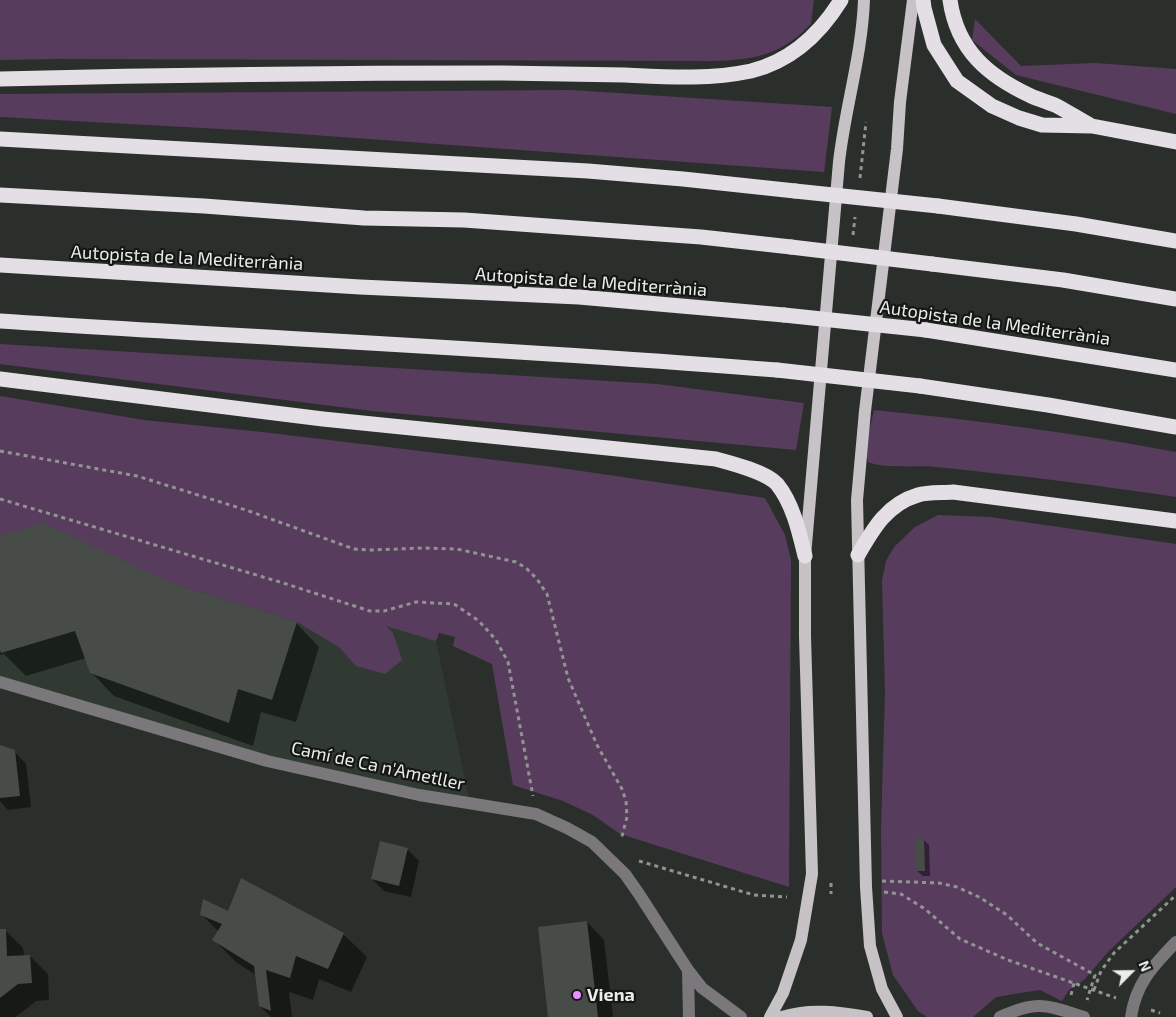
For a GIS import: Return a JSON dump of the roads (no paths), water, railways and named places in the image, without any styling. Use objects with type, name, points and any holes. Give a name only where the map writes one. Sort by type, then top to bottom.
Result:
[{"type":"highway","points":[[0,79],[378,73],[583,74],[700,78],[752,70],[778,62],[798,49],[817,32],[841,0]]},
{"type":"highway","points":[[923,0],[934,45],[957,81],[992,106],[1019,118],[1042,125],[1092,126],[1176,142]]},
{"type":"highway","points":[[950,0],[951,10],[963,41],[980,64],[1001,80],[1057,106],[1092,126]]},
{"type":"highway","points":[[0,139],[588,171],[674,178],[938,206],[1076,224],[1176,241]]},
{"type":"highway","points":[[0,195],[204,206],[364,218],[464,220],[701,238],[1063,280],[1176,299]]},
{"type":"highway","name":"Autopista de la Mediterrània","points":[[0,266],[578,297],[784,315],[926,330],[1176,370]]},
{"type":"highway","points":[[0,321],[584,355],[777,370],[920,386],[1176,427]]},
{"type":"highway","points":[[0,379],[168,402],[323,420],[716,460],[747,467],[776,482],[795,515],[805,556]]},
{"type":"highway","points":[[858,555],[882,517],[900,502],[919,495],[953,492],[1176,522]]},
{"type":"main road","points":[[770,1017],[783,993],[801,940],[812,874],[805,636],[805,556],[839,162],[842,135],[863,28],[864,0]]},
{"type":"main road","points":[[897,1017],[882,989],[870,946],[866,881],[857,500],[865,411],[913,0]]},
{"type":"main road","points":[[782,1017],[790,1014],[830,1012],[867,1017]]},
{"type":"street","name":"Camí de Ca n'Ametller","points":[[0,682],[267,761],[419,795],[536,814],[567,828],[592,842],[625,874],[688,970],[702,988],[741,1017]]},
{"type":"street","points":[[1131,1017],[1140,984],[1153,966],[1176,942]]},
{"type":"street","points":[[688,970],[689,1017]]},
{"type":"street","points":[[1000,1017],[1019,1009],[1039,1004],[1060,1008],[1083,1017]]},
{"type":"place","name":"Viena","points":[[577,995]]}]
